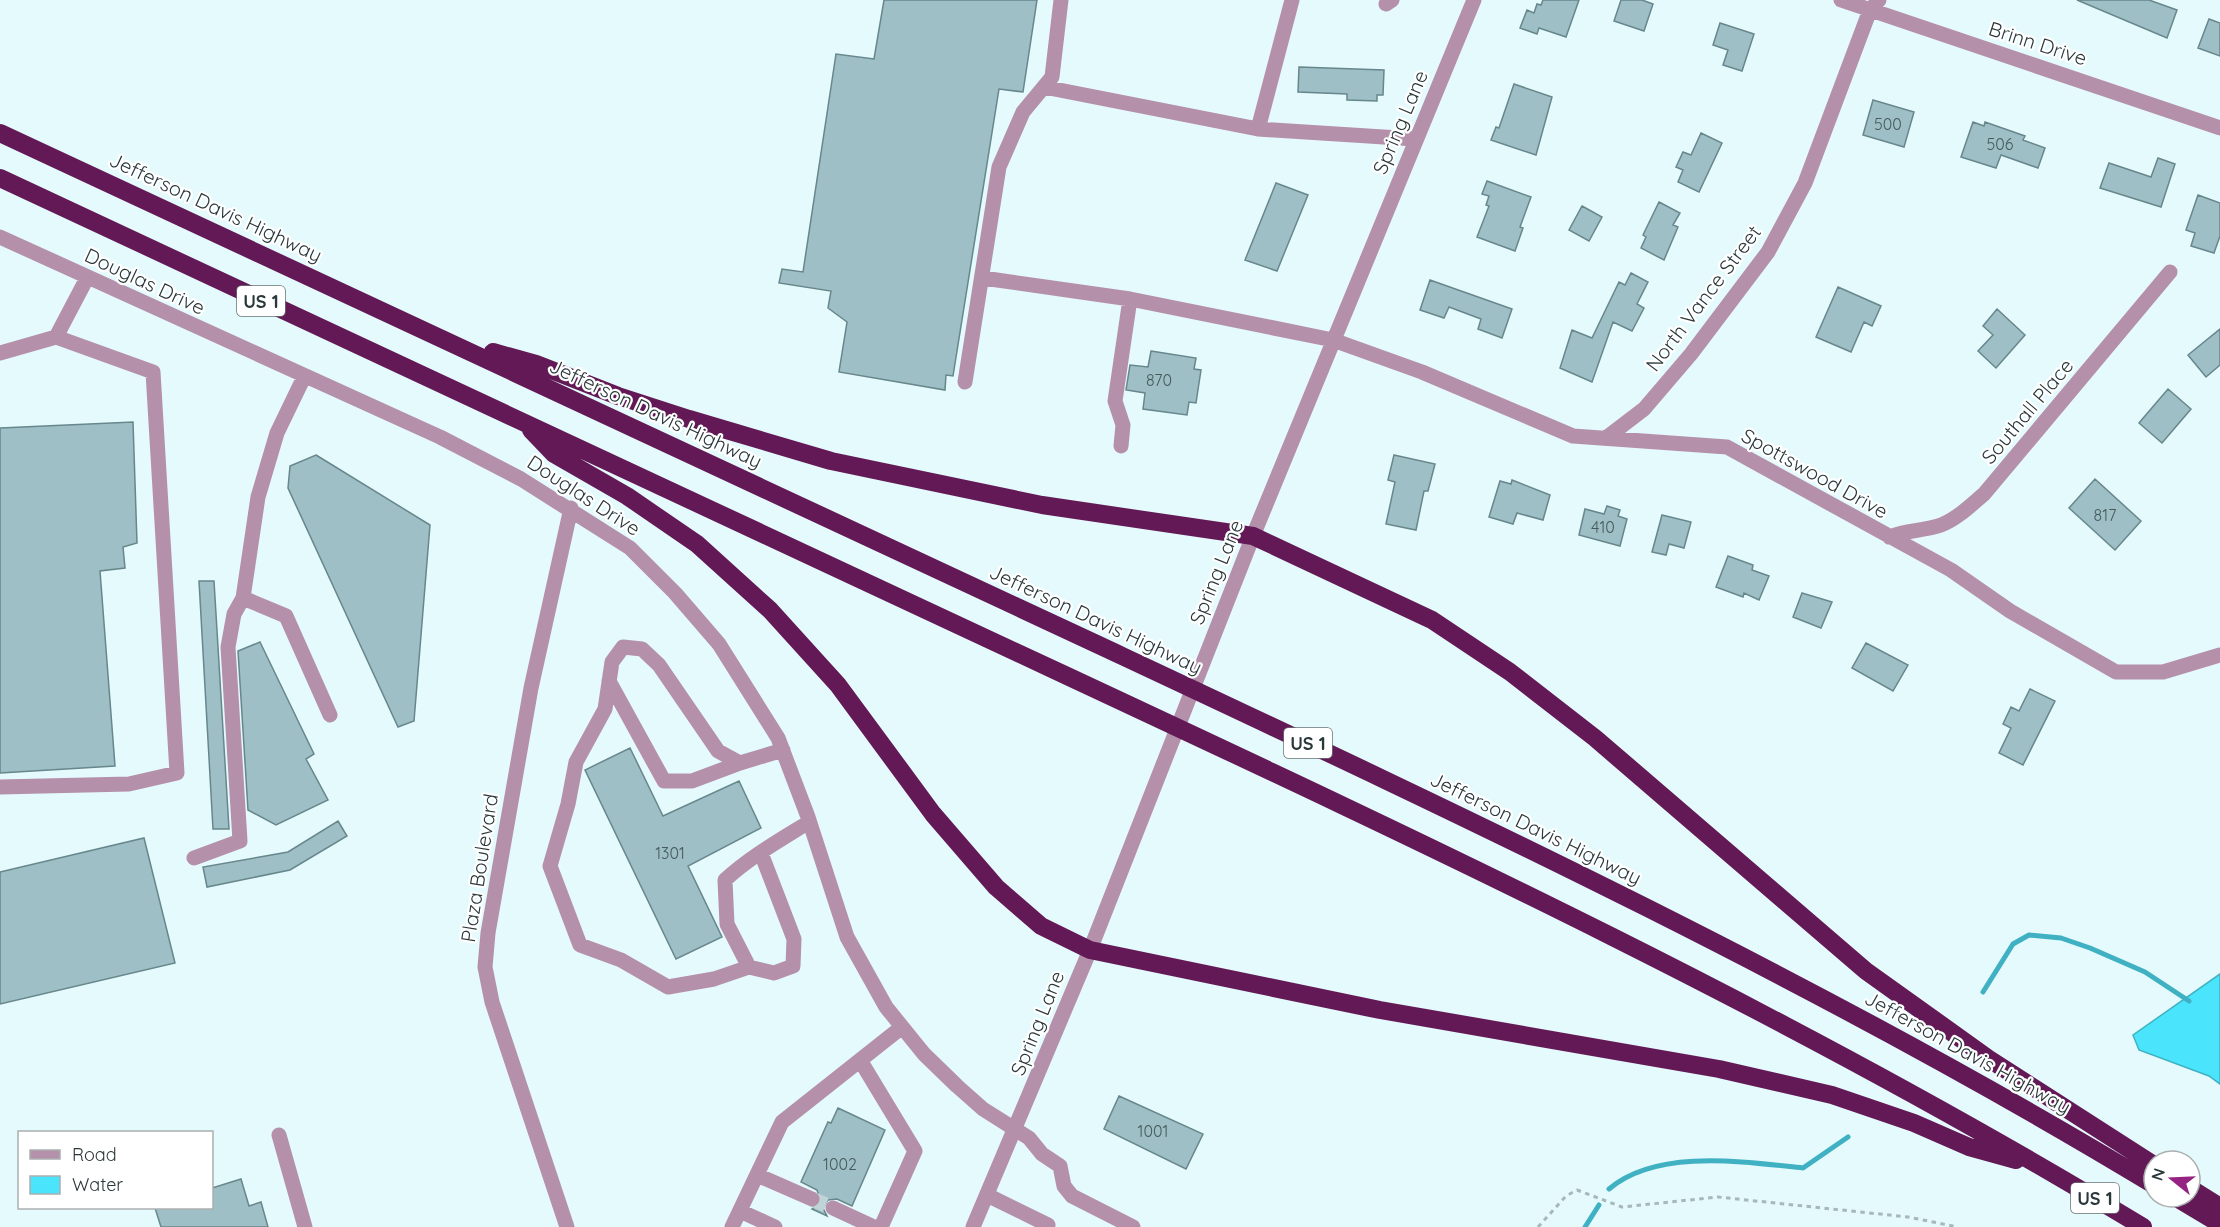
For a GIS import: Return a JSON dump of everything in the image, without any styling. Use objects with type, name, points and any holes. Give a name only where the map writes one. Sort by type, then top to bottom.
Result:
[{"type":"highway","points":[[0,125],[7,136]]},
{"type":"highway","name":"Jefferson Davis Highway","points":[[7,136],[1508,837],[1842,1009],[2004,1097],[2142,1178]]},
{"type":"highway","name":"US 1","points":[[0,178],[1275,773],[1573,916],[1804,1035],[2047,1169],[2143,1227]]},
{"type":"highway","points":[[443,338],[536,364],[618,396],[831,461],[1042,505],[1253,536],[1432,620],[1510,672],[1594,738],[1866,971],[1989,1059],[2142,1157]]},
{"type":"highway","points":[[523,423],[554,454],[627,496],[697,544],[770,610],[838,684],[933,814],[996,887],[1041,927],[1090,950],[1380,1010],[1742,1075],[1832,1095],[1914,1122],[1969,1146],[2047,1169]]},
{"type":"highway","points":[[2202,1196],[2220,1207]]},
{"type":"highway","points":[[2195,1209],[2220,1224]]},
{"type":"street","points":[[965,382],[999,167],[1023,112],[1052,77],[1061,0]]},
{"type":"street","points":[[1258,129],[1292,0]]},
{"type":"street","name":"Spring Lane","points":[[973,1227],[1090,950],[1253,536],[1474,0]]},
{"type":"street","name":"Brinn Drive","points":[[1841,0],[1874,5],[2220,128]]},
{"type":"street","name":"North Vance Street","points":[[1606,438],[1644,409],[1691,354],[1768,252],[1805,183],[1874,5]]},
{"type":"street","points":[[1044,87],[1258,129],[1415,140]]},
{"type":"street","name":"Douglas Drive","points":[[0,237],[440,437],[571,508],[630,548],[675,593],[718,644],[778,738],[847,937],[886,1007],[924,1054],[982,1109],[1029,1138],[1042,1154],[1060,1166],[1064,1186],[1072,1196],[1134,1227]]},
{"type":"street","name":"Southall Place","points":[[1889,537],[1903,531],[1940,525],[1961,513],[1984,494],[2170,272]]},
{"type":"street","points":[[56,337],[87,278]]},
{"type":"street","name":"Spottswood Drive","points":[[983,278],[1130,299],[1334,340],[1422,372],[1573,436],[1727,447],[1951,570],[2010,611],[2116,672],[2163,672],[2220,655]]},
{"type":"street","points":[[1121,446],[1123,425],[1114,401],[1130,299]]},
{"type":"street","points":[[0,353],[56,337],[153,372],[177,772],[129,784],[0,787]]},
{"type":"street","points":[[194,858],[240,842],[228,646],[234,614],[243,598],[258,497],[277,433],[304,377]]},
{"type":"street","name":"Plaza Boulevard","points":[[567,1227],[492,1002],[485,967],[488,933],[531,688],[571,508]]},
{"type":"street","points":[[243,598],[286,616],[330,715]]},
{"type":"street","points":[[740,763],[718,752],[659,665],[642,649],[623,647],[612,662],[605,709],[576,762],[568,804],[550,866],[580,945],[621,960],[668,987],[714,979],[749,967],[774,973],[793,966],[794,939],[761,853]]},
{"type":"street","points":[[609,681],[664,781],[692,781],[783,750]]},
{"type":"street","points":[[749,967],[727,924],[725,880],[809,822]]},
{"type":"street","points":[[732,1227],[782,1122],[902,1027]]},
{"type":"street","points":[[860,1060],[915,1151],[881,1227]]},
{"type":"street","points":[[279,1135],[305,1227]]},
{"type":"street","points":[[757,1175],[812,1199]]},
{"type":"street","points":[[987,1195],[1048,1225],[1047,1227]]},
{"type":"street","points":[[833,1208],[874,1227]]},
{"type":"street","points":[[740,1210],[775,1227]]},
{"type":"path","points":[[1538,1227],[1566,1196],[1577,1190],[1622,1208],[1718,1197],[1908,1217],[1958,1227]]},
{"type":"water","points":[[2220,974],[2220,1084],[2209,1076],[2139,1050],[2133,1035]]},
{"type":"building","points":[[884,0],[1037,0],[1023,92],[999,89],[953,376],[946,375],[945,390],[839,372],[847,322],[828,308],[831,291],[779,283],[782,269],[803,272],[836,54],[874,59]]},
{"type":"building","points":[[1543,0],[1579,0],[1566,37],[1539,28],[1537,34],[1520,28],[1527,10],[1534,13],[1537,4],[1541,5]]},
{"type":"building","points":[[1621,0],[1642,0],[1653,4],[1644,31],[1614,21]]},
{"type":"building","points":[[2077,0],[2149,0],[2177,10],[2167,38]]},
{"type":"building","points":[[2209,19],[2220,23],[2220,56],[2198,48]]},
{"type":"building","points":[[1720,23],[1754,34],[1742,71],[1723,65],[1728,50],[1713,45]]},
{"type":"building","points":[[1299,67],[1384,70],[1383,95],[1377,95],[1377,101],[1347,100],[1347,94],[1298,92]]},
{"type":"building","points":[[1514,84],[1552,97],[1536,155],[1491,140],[1496,127],[1499,128]]},
{"type":"building","points":[[1873,100],[1914,112],[1904,147],[1863,135]]},
{"type":"building","points":[[1973,122],[1984,126],[1985,122],[2025,136],[2023,140],[2045,148],[2038,168],[2001,155],[1996,168],[1961,157]]},
{"type":"building","points":[[1701,133],[1722,143],[1699,192],[1678,182],[1683,170],[1676,167],[1683,152],[1691,155]]},
{"type":"building","points":[[2158,158],[2175,164],[2161,207],[2100,188],[2109,163],[2151,177]]},
{"type":"building","points":[[1487,181],[1531,197],[1520,227],[1523,228],[1515,251],[1477,237],[1489,206],[1486,205],[1489,196],[1482,194]]},
{"type":"building","points":[[1276,183],[1308,195],[1277,271],[1245,260]]},
{"type":"building","points":[[2198,195],[2220,203],[2220,236],[2214,253],[2191,246],[2195,233],[2186,230]]},
{"type":"building","points":[[1659,202],[1680,213],[1673,225],[1678,227],[1664,260],[1641,248],[1646,237],[1643,235]]},
{"type":"building","points":[[1582,206],[1602,217],[1589,241],[1569,230]]},
{"type":"building","points":[[1631,273],[1648,282],[1637,304],[1644,308],[1632,331],[1613,322],[1592,382],[1560,368],[1572,330],[1592,338],[1619,282],[1625,285]]},
{"type":"building","points":[[1430,280],[1512,309],[1502,338],[1478,329],[1481,319],[1449,307],[1444,318],[1420,310]]},
{"type":"building","points":[[1838,287],[1881,306],[1872,326],[1864,322],[1851,352],[1816,337]]},
{"type":"building","points":[[1997,309],[2025,335],[1996,368],[1978,351],[1993,335],[1983,326]]},
{"type":"building","points":[[2220,329],[2220,365],[2206,377],[2188,355]]},
{"type":"building","points":[[1151,351],[1196,358],[1194,369],[1201,370],[1196,403],[1189,402],[1187,415],[1143,409],[1145,393],[1126,390],[1130,365],[1148,367]]},
{"type":"building","points":[[2168,389],[2191,409],[2162,443],[2139,423]]},
{"type":"building","points":[[133,422],[137,543],[123,547],[125,568],[100,571],[115,766],[0,773],[0,428]]},
{"type":"building","points":[[316,455],[430,525],[414,721],[398,727],[288,488],[290,466]]},
{"type":"building","points":[[1394,455],[1435,464],[1428,491],[1424,491],[1416,530],[1386,524],[1395,482],[1388,480]]},
{"type":"building","points":[[2095,479],[2141,521],[2115,550],[2069,508]]},
{"type":"building","points":[[1512,480],[1550,495],[1543,520],[1517,513],[1513,524],[1489,517],[1500,481],[1511,484]]},
{"type":"building","points":[[1607,506],[1620,510],[1618,516],[1627,519],[1620,546],[1579,535],[1585,509],[1604,514]]},
{"type":"building","points":[[1662,515],[1691,522],[1684,548],[1669,544],[1666,555],[1652,552]]},
{"type":"building","points":[[1728,556],[1753,565],[1752,570],[1769,576],[1759,600],[1744,593],[1743,597],[1716,587]]},
{"type":"building","points":[[199,581],[214,581],[229,829],[213,829]]},
{"type":"building","points":[[1802,593],[1832,602],[1821,628],[1793,617]]},
{"type":"building","points":[[260,642],[314,754],[306,759],[328,800],[276,825],[248,810],[238,651]]},
{"type":"building","points":[[1866,643],[1908,665],[1893,691],[1852,668]]},
{"type":"building","points":[[2030,689],[2055,701],[2023,765],[1999,753],[2011,728],[2003,724],[2011,707],[2019,711]]},
{"type":"building","points":[[630,748],[663,816],[739,781],[761,828],[688,866],[722,937],[676,959],[585,770]]},
{"type":"building","points":[[338,821],[347,836],[290,870],[207,887],[203,867],[288,852]]},
{"type":"building","points":[[144,838],[175,963],[0,1004],[0,872]]},
{"type":"building","points":[[1119,1096],[1203,1134],[1186,1169],[1104,1129]]},
{"type":"building","points":[[838,1108],[885,1130],[852,1206],[837,1199],[828,1200],[823,1208],[827,1216],[812,1209],[821,1202],[817,1190],[801,1182],[828,1122],[831,1123]]},
{"type":"building","points":[[241,1179],[249,1206],[261,1202],[268,1227],[161,1227],[155,1209],[213,1209],[213,1188]]},
{"type":"waterway","points":[[1983,992],[2013,944],[2029,935],[2061,938],[2090,948],[2145,972],[2189,1001]]},
{"type":"waterway","points":[[1609,1189],[1629,1176],[1651,1168],[1676,1163],[1729,1161],[1803,1168],[1848,1137]]},
{"type":"waterway","points":[[1585,1227],[1599,1205]]},
{"type":"tunnel","points":[[812,1199],[833,1208]]}]
